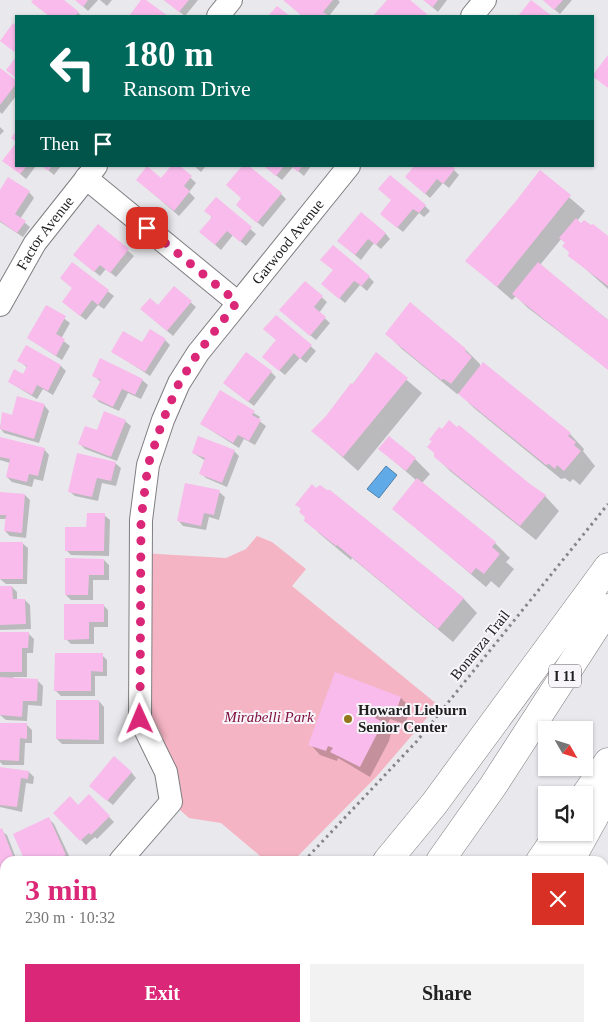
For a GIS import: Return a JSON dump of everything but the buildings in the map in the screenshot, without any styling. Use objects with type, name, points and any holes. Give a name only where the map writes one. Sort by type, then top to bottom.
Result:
[{"type":"highway","points":[[391,856],[434,804],[608,567]]},
{"type":"highway","name":"I 11","points":[[444,856],[498,779],[608,608]]},
{"type":"highway","points":[[592,786],[608,762]]},
{"type":"highway","points":[[573,856],[608,792]]},
{"type":"highway","points":[[543,856],[554,841]]},
{"type":"street","points":[[219,15],[232,0]]},
{"type":"street","points":[[473,15],[485,0]]},
{"type":"street","name":"Garwood Avenue","points":[[124,856],[171,802],[166,772],[140,719],[141,520],[148,465],[163,420],[179,383],[198,353],[237,302],[348,167]]},
{"type":"street","points":[[91,172],[237,302]]},
{"type":"street","name":"Factor Avenue","points":[[0,305],[35,243],[91,172]]},
{"type":"path","name":"Bonanza Trail","points":[[309,856],[417,741],[608,504]]},
{"type":"green space","name":"Mirabelli Park","points":[[257,536],[272,542],[306,569],[292,586],[438,705],[377,776],[298,856],[260,856],[221,823],[189,818],[171,802],[151,744],[141,553],[226,558],[246,549]]},
{"type":"water","points":[[386,466],[397,475],[379,498],[367,489]]},
{"type":"place","name":"Howard Lieburn Senior Center","points":[[348,719]]},
{"type":"route","points":[[140,719],[141,520],[148,465],[163,420],[179,383],[198,353],[237,302],[147,228]]}]
